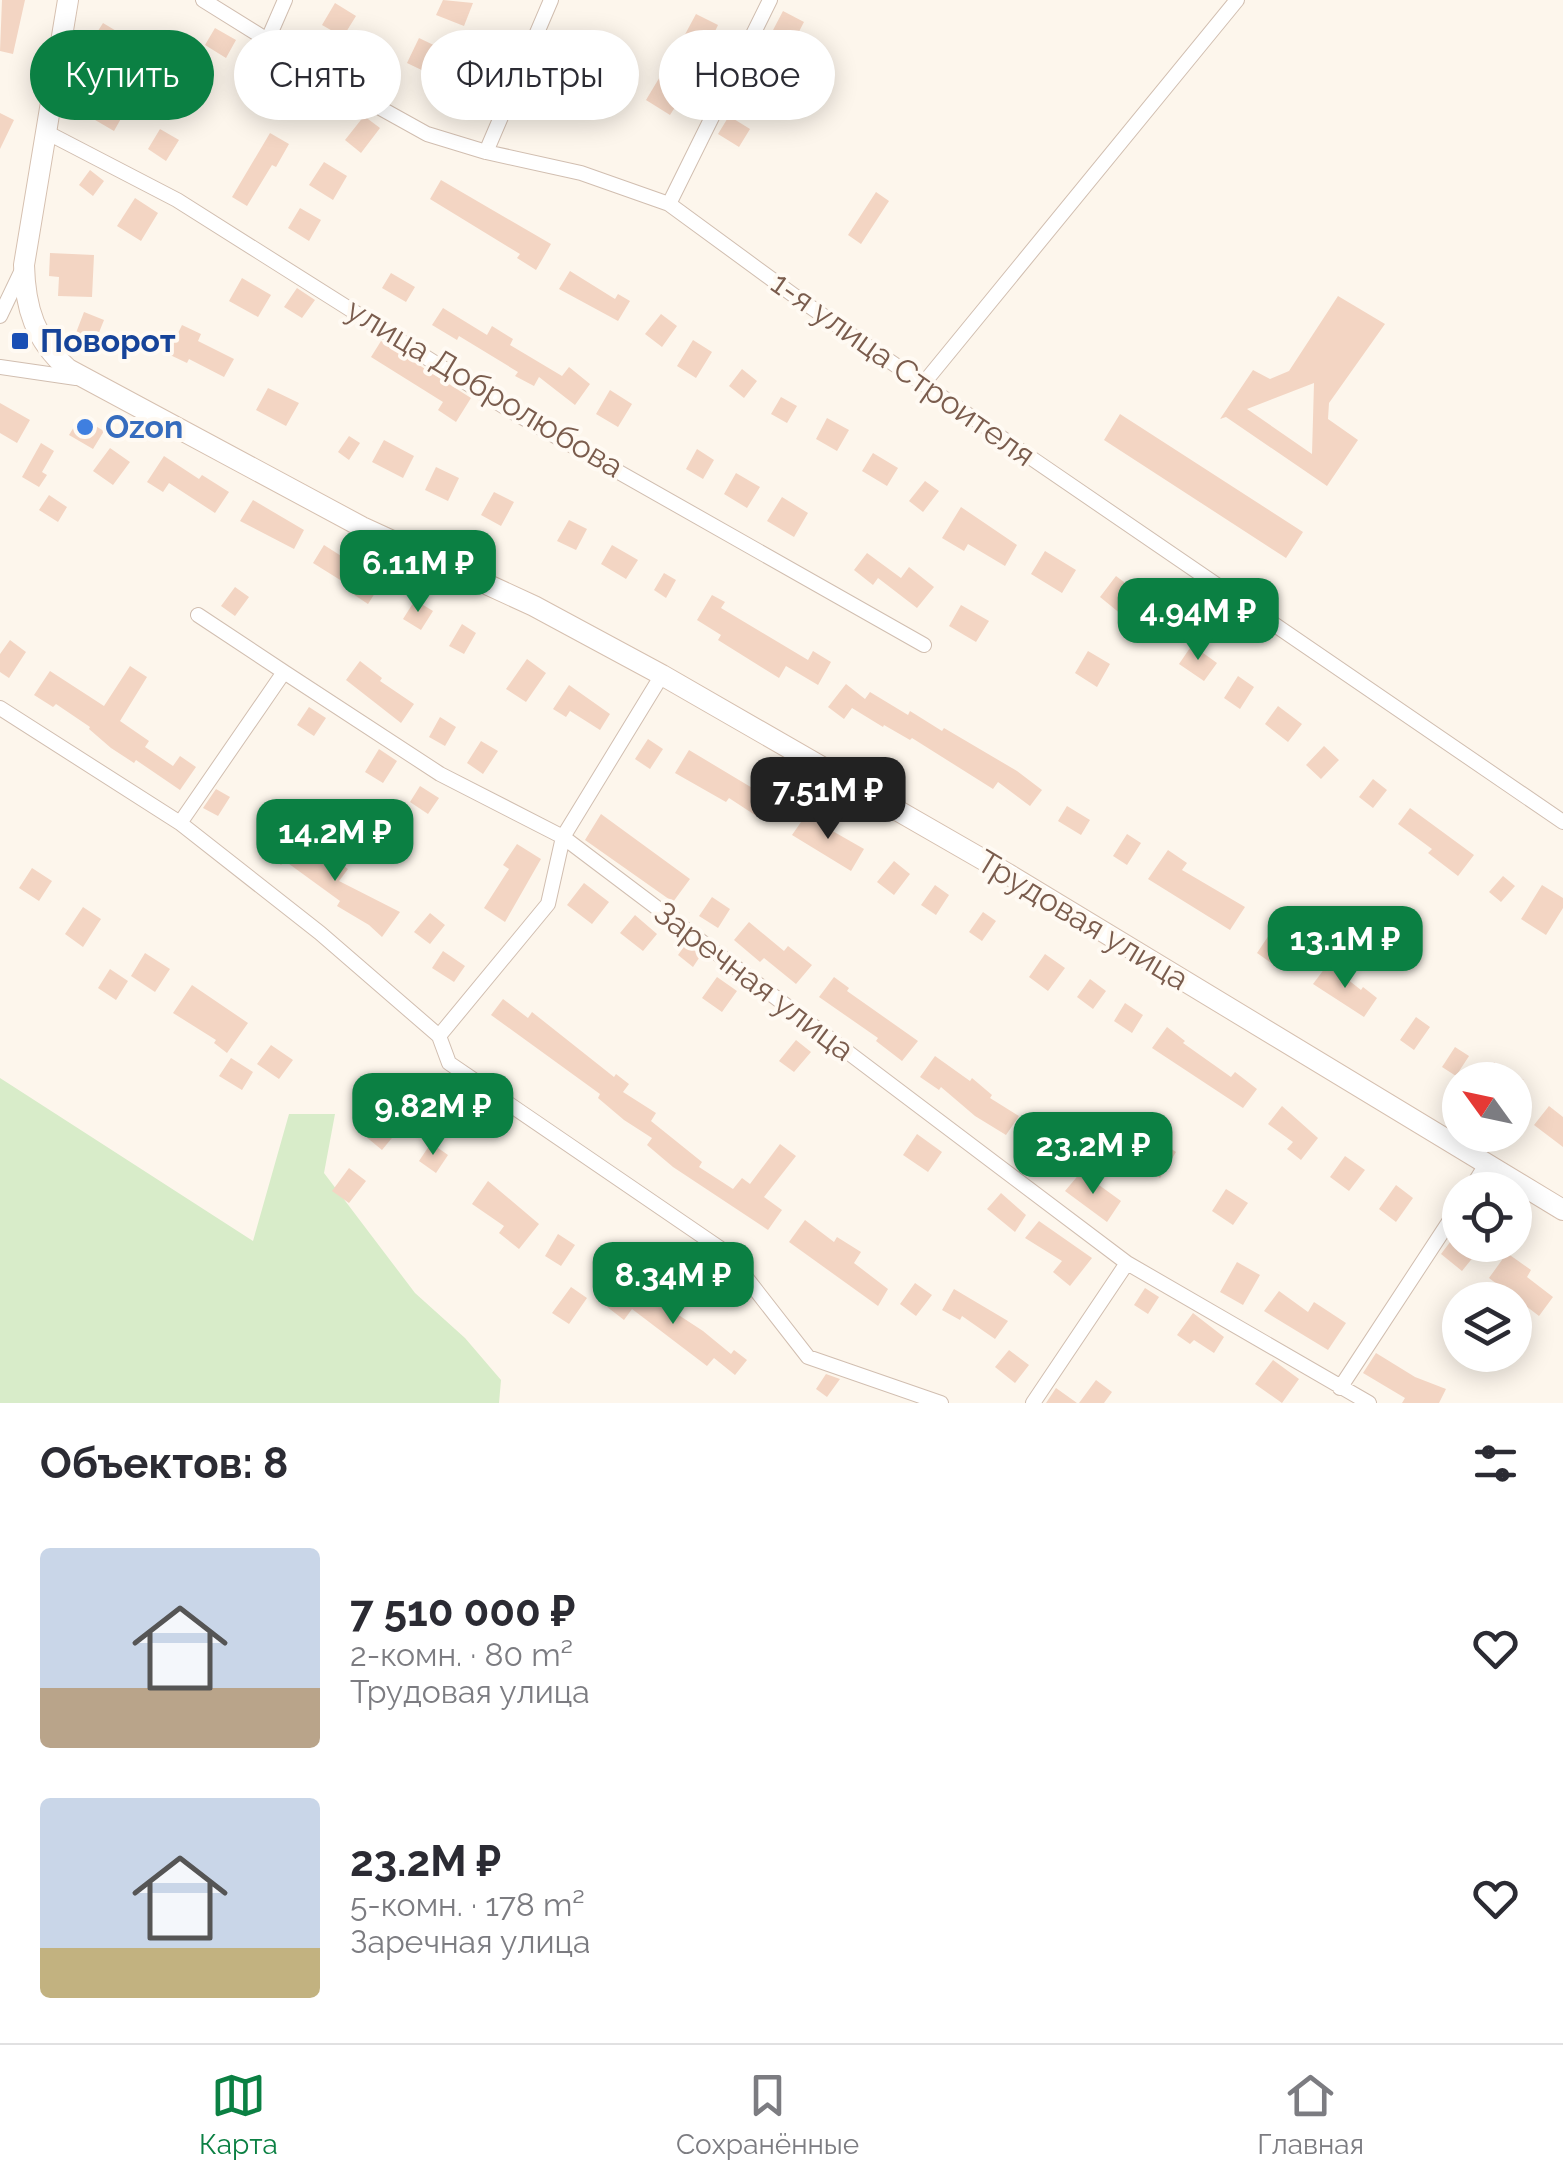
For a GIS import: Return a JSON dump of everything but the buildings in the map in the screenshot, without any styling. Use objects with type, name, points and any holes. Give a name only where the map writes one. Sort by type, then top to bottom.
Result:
[{"type":"street","points":[[68,0],[24,265],[26,303],[35,330],[56,358],[82,379]]},
{"type":"street","name":"1-я улица Строителя","points":[[203,0],[253,30]]},
{"type":"street","points":[[272,30],[285,0]]},
{"type":"street","points":[[486,152],[551,0]]},
{"type":"street","points":[[669,204],[770,0]]},
{"type":"street","points":[[923,384],[1237,0]]},
{"type":"street","name":"1-я улица Строителя","points":[[401,120],[426,134],[581,173],[669,204],[923,384],[1563,822]]},
{"type":"street","name":"улица Добролюбова","points":[[46,132],[177,200],[512,411],[924,644]]},
{"type":"street","points":[[0,316],[24,265]]},
{"type":"street","name":"Трудовая улица","points":[[0,367],[82,379],[362,527],[534,606],[662,675],[957,844],[1563,1210]]},
{"type":"street","name":"Заречная улица","points":[[198,616],[440,774],[563,837],[1127,1264],[1369,1403]]},
{"type":"street","points":[[180,822],[284,672]]},
{"type":"street","points":[[439,1036],[548,904],[563,837],[662,675]]},
{"type":"street","points":[[0,708],[180,822],[320,933],[439,1036],[449,1062],[727,1253],[808,1357],[941,1403]]},
{"type":"street","points":[[1481,1172],[1487,1163]]},
{"type":"street","points":[[1340,1388],[1442,1232]]},
{"type":"street","points":[[1032,1403],[1127,1264]]},
{"type":"green space","points":[[0,1078],[253,1241],[289,1114],[335,1114],[324,1173],[415,1293],[465,1338],[501,1380],[499,1403],[0,1403]]},
{"type":"place","name":"Поворот","points":[[20,341]]},
{"type":"place","name":"Ozon","points":[[85,427]]}]
